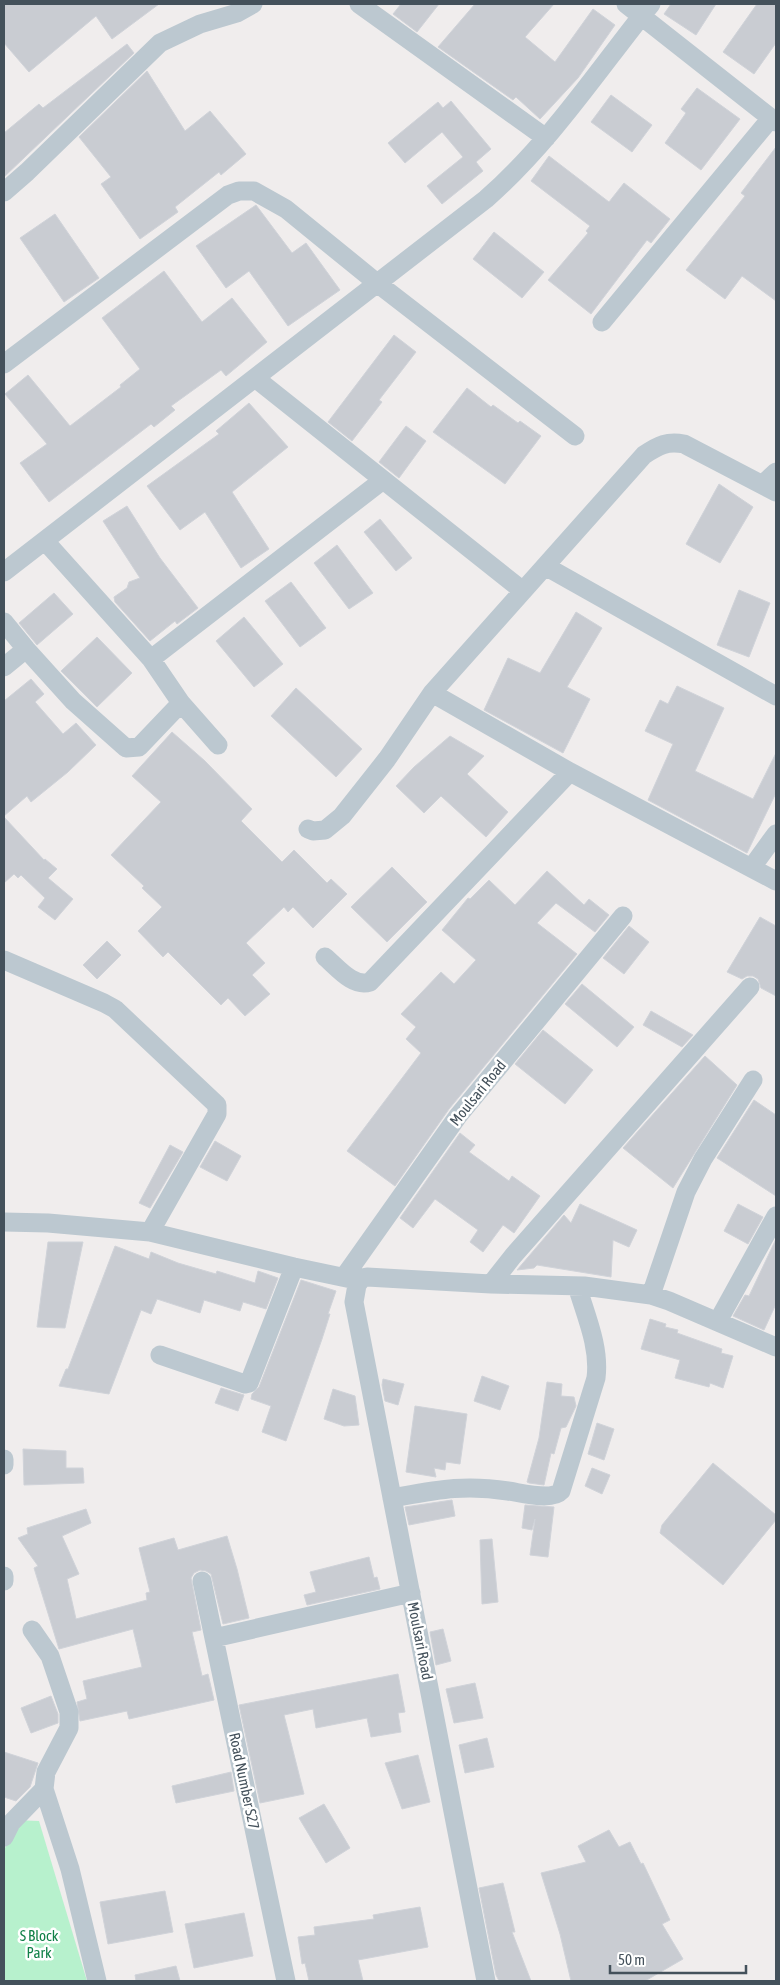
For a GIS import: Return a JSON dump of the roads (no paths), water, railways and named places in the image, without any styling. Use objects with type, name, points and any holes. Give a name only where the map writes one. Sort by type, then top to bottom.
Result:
[{"type":"street","points":[[4,192],[160,43],[200,24],[237,13],[253,4]]},
{"type":"street","points":[[359,4],[546,138]]},
{"type":"street","points":[[602,322],[774,120],[646,10],[626,4]]},
{"type":"street","points":[[4,572],[506,182],[546,138],[646,10]]},
{"type":"street","points":[[4,364],[228,195],[239,191],[254,190],[286,210],[575,436]]},
{"type":"street","points":[[255,378],[523,591]]},
{"type":"street","points":[[308,829],[313,831],[325,830],[342,816],[387,759],[432,693],[644,454],[656,446],[672,442],[684,444],[772,483]]},
{"type":"street","points":[[150,659],[383,480]]},
{"type":"street","points":[[45,541],[150,659],[180,703],[218,746]]},
{"type":"street","points":[[545,566],[776,696]]},
{"type":"street","points":[[4,622],[73,701],[126,748],[139,747],[180,703]]},
{"type":"street","points":[[4,667],[26,649]]},
{"type":"street","points":[[432,693],[570,772],[776,881]]},
{"type":"street","points":[[325,957],[354,981],[361,984],[370,982],[570,772]]},
{"type":"street","points":[[752,867],[776,834]]},
{"type":"street","name":"Moulsari Road","points":[[486,1981],[354,1302],[357,1285],[351,1279],[458,1116],[623,916]]},
{"type":"street","points":[[4,960],[115,1009],[217,1105],[217,1114],[150,1232]]},
{"type":"street","points":[[491,1284],[513,1256],[750,987]]},
{"type":"street","points":[[651,1295],[686,1192],[703,1159],[753,1080]]},
{"type":"street","points":[[718,1321],[776,1216]]},
{"type":"street","points":[[4,1222],[48,1223],[150,1232],[351,1279],[367,1277],[491,1284],[602,1287],[651,1295],[718,1321],[776,1347]]},
{"type":"street","points":[[160,1355],[249,1384],[294,1267]]},
{"type":"street","points":[[392,1498],[464,1486],[555,1496],[561,1491],[596,1378],[598,1363],[596,1349],[577,1286]]},
{"type":"street","points":[[4,1459],[4,1466]]},
{"type":"street","points":[[4,1576],[4,1581]]},
{"type":"street","name":"Road Number S27","points":[[202,1581],[286,1981]]},
{"type":"street","points":[[214,1638],[411,1592]]},
{"type":"street","points":[[32,1630],[50,1656],[70,1712],[69,1728],[46,1772],[44,1790],[70,1869],[97,1981]]},
{"type":"street","points":[[4,1837],[11,1823],[44,1790]]},
{"type":"park label","name":"S Block Park","points":[[39,1944]]}]
